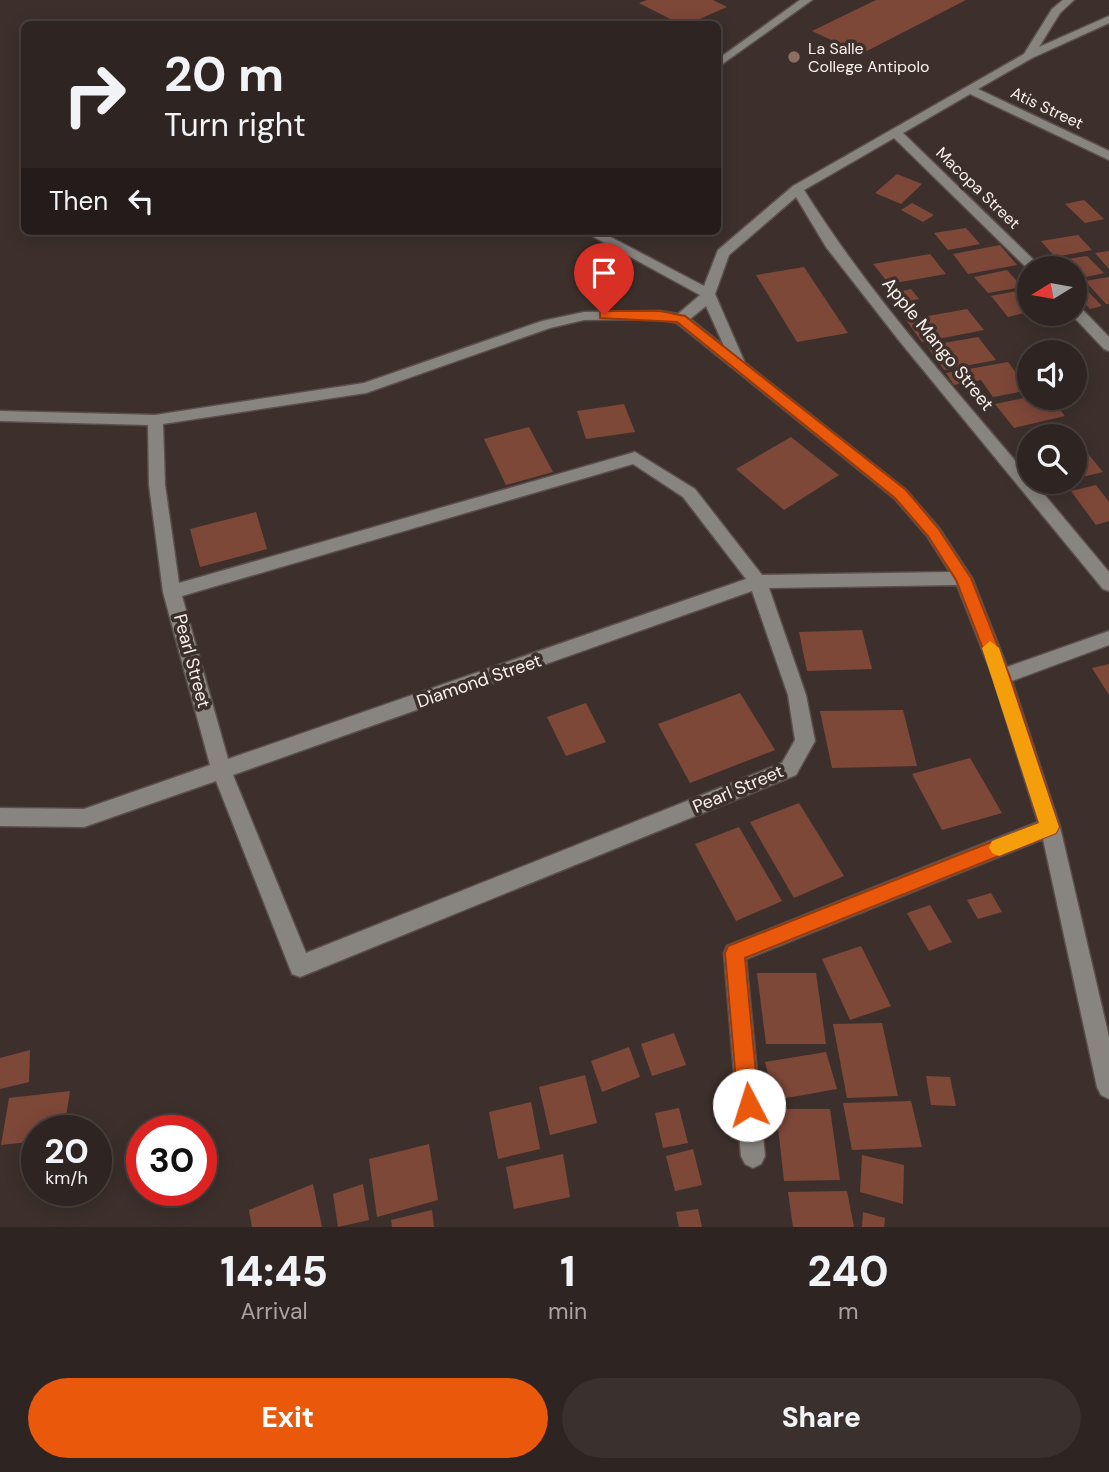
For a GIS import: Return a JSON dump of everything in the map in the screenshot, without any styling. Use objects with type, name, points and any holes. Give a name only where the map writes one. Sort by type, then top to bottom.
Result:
[{"type":"street","points":[[721,62],[807,0]]},
{"type":"street","points":[[1028,56],[1056,11],[1069,0]]},
{"type":"street","points":[[681,318],[701,304],[708,294],[723,253],[797,189],[897,134],[1028,56],[1109,19]]},
{"type":"street","name":"Atis Street","points":[[971,90],[1108,152]]},
{"type":"street","name":"Macopa Street","points":[[897,134],[1023,256]]},
{"type":"street","name":"Apple Mango Street","points":[[797,189],[831,244],[906,340],[1109,584]]},
{"type":"street","points":[[597,235],[708,294],[739,365]]},
{"type":"street","points":[[0,416],[155,420],[366,388],[547,324],[584,316],[660,315],[681,318],[901,494],[933,532],[963,578],[1002,677],[1049,827],[1103,1042],[1109,1087]]},
{"type":"street","points":[[1087,323],[1109,346]]},
{"type":"street","name":"Pearl Street","points":[[155,420],[157,485],[172,592],[222,772],[300,966],[789,769],[805,741],[797,695],[758,582],[689,493],[635,458],[172,592]]},
{"type":"street","name":"Diamond Street","points":[[0,817],[84,818],[222,772],[758,582],[963,578]]},
{"type":"street","points":[[1002,677],[1109,638]]},
{"type":"street","points":[[753,1156],[735,953],[1049,827]]},
{"type":"building","points":[[647,0],[713,0],[727,7],[695,21],[674,21],[639,3]]},
{"type":"building","points":[[876,0],[966,0],[861,54],[812,31]]},
{"type":"building","points":[[897,174],[922,184],[901,204],[875,193]]},
{"type":"building","points":[[1084,200],[1104,219],[1085,223],[1065,204]]},
{"type":"building","points":[[912,203],[934,215],[923,222],[901,210]]},
{"type":"building","points":[[966,228],[980,244],[948,250],[934,233]]},
{"type":"building","points":[[1078,235],[1092,250],[1054,256],[1041,241]]},
{"type":"building","points":[[1000,245],[1017,265],[968,274],[953,254]]},
{"type":"building","points":[[1109,251],[1109,269],[1095,253]]},
{"type":"building","points":[[930,254],[946,274],[889,284],[873,264]]},
{"type":"building","points":[[1087,256],[1104,273],[1087,277]]},
{"type":"building","points":[[804,267],[848,333],[797,342],[756,275]]},
{"type":"building","points":[[1007,270],[1017,281],[1017,288],[988,293],[974,277]]},
{"type":"building","points":[[1109,277],[1109,304],[1106,304],[1087,281]]},
{"type":"building","points":[[911,289],[919,299],[897,304],[889,294]]},
{"type":"building","points":[[1087,290],[1102,306],[1090,309],[1087,306]]},
{"type":"building","points":[[1017,291],[1017,315],[1008,317],[991,296]]},
{"type":"building","points":[[967,309],[984,330],[922,342],[906,320]]},
{"type":"building","points":[[978,337],[996,360],[944,370],[927,346]]},
{"type":"building","points":[[1008,362],[1017,374],[1017,392],[993,397],[981,380],[954,385],[946,373]]},
{"type":"building","points":[[1017,399],[1017,410],[1060,410],[1065,416],[1031,424],[1017,424],[1014,428],[995,404]]},
{"type":"building","points":[[624,404],[635,432],[586,439],[577,411]]},
{"type":"building","points":[[529,427],[553,472],[506,485],[484,439]]},
{"type":"building","points":[[791,437],[839,475],[784,510],[736,469]]},
{"type":"building","points":[[1087,452],[1103,472],[1087,476]]},
{"type":"building","points":[[1096,485],[1109,502],[1109,521],[1096,525],[1073,494],[1087,494],[1087,487]]},
{"type":"building","points":[[256,512],[267,549],[200,567],[190,529]]},
{"type":"building","points":[[862,630],[872,669],[807,671],[799,632]]},
{"type":"building","points":[[1109,664],[1109,695],[1092,668]]},
{"type":"building","points":[[740,693],[775,750],[690,783],[658,724]]},
{"type":"building","points":[[586,703],[606,742],[566,756],[547,717]]},
{"type":"building","points":[[903,710],[917,766],[832,768],[820,711]]},
{"type":"building","points":[[970,758],[1002,813],[942,830],[912,774]]},
{"type":"building","points":[[799,803],[844,876],[794,898],[750,822]]},
{"type":"building","points":[[739,827],[782,901],[736,921],[695,844]]},
{"type":"building","points":[[991,893],[1002,912],[978,919],[967,900]]},
{"type":"building","points":[[930,905],[952,942],[929,951],[907,913]]},
{"type":"building","points":[[861,946],[891,1006],[850,1020],[822,959]]},
{"type":"building","points":[[757,973],[816,973],[826,1044],[766,1044]]},
{"type":"building","points":[[882,1023],[898,1096],[847,1098],[833,1024]]},
{"type":"building","points":[[674,1033],[686,1065],[652,1076],[641,1044]]},
{"type":"building","points":[[629,1047],[640,1077],[602,1092],[591,1061]]},
{"type":"building","points":[[30,1050],[29,1082],[0,1089],[0,1058]]},
{"type":"building","points":[[826,1052],[837,1089],[775,1100],[765,1062]]},
{"type":"building","points":[[585,1075],[597,1123],[550,1135],[539,1087]]},
{"type":"building","points":[[926,1076],[950,1077],[956,1106],[931,1105]]},
{"type":"building","points":[[70,1091],[66,1115],[21,1115],[21,1143],[1,1145],[9,1098]]},
{"type":"building","points":[[911,1101],[922,1147],[852,1150],[843,1103]]},
{"type":"building","points":[[531,1102],[540,1149],[498,1159],[489,1112]]},
{"type":"building","points":[[679,1108],[688,1143],[663,1148],[655,1113]]},
{"type":"building","points":[[776,1109],[830,1109],[840,1180],[784,1181]]},
{"type":"building","points":[[429,1144],[438,1200],[377,1217],[369,1159]]},
{"type":"building","points":[[693,1149],[702,1185],[675,1191],[666,1156]]},
{"type":"building","points":[[563,1154],[570,1197],[514,1209],[506,1167]]},
{"type":"building","points":[[862,1155],[904,1165],[903,1204],[860,1192]]},
{"type":"building","points":[[313,1184],[322,1227],[252,1227],[249,1210]]},
{"type":"building","points":[[363,1184],[369,1220],[338,1227],[333,1194]]},
{"type":"building","points":[[847,1191],[854,1227],[793,1227],[788,1192]]},
{"type":"building","points":[[698,1209],[702,1227],[679,1227],[676,1212]]},
{"type":"building","points":[[432,1210],[434,1227],[392,1227],[391,1220]]},
{"type":"building","points":[[863,1212],[885,1218],[884,1227],[862,1227]]},
{"type":"slow traffic","points":[[990,648],[1002,677],[1049,827],[999,847]]},
{"type":"place","name":"La Salle College Antipolo","points":[[794,57]]},
{"type":"route","points":[[604,315],[660,315],[681,318],[901,494],[933,532],[963,578],[1002,677],[1049,827],[735,953],[749,1105]]}]
